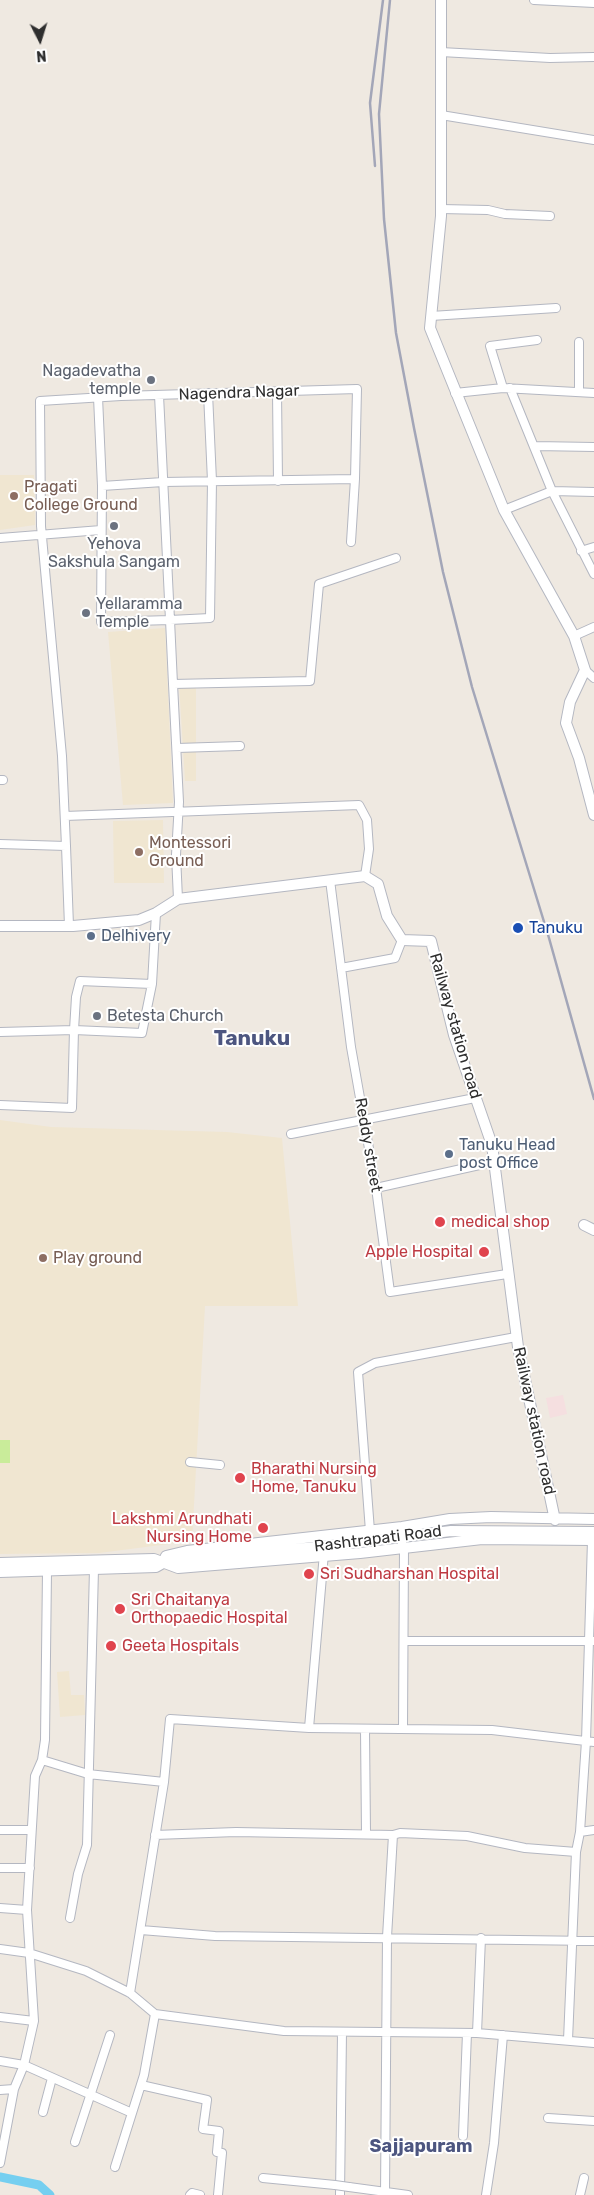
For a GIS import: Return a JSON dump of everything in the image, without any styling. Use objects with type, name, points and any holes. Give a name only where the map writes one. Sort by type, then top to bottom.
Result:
[{"type":"street","points":[[441,0],[441,209],[430,328],[504,510],[574,636],[585,670],[594,678]]},
{"type":"street","points":[[534,0],[594,3]]},
{"type":"street","points":[[441,52],[550,58],[594,57]]},
{"type":"street","points":[[441,115],[594,140]]},
{"type":"street","points":[[441,209],[488,210],[505,214],[550,216]]},
{"type":"street","points":[[431,316],[556,308]]},
{"type":"street","points":[[538,340],[490,346],[506,388],[535,446],[552,491],[594,574]]},
{"type":"street","points":[[579,342],[580,392]]},
{"type":"street","points":[[456,393],[506,388],[594,393]]},
{"type":"street","name":"Nagendra Nagar","points":[[42,535],[40,400],[357,389],[355,480]]},
{"type":"street","points":[[277,392],[278,481]]},
{"type":"street","points":[[98,397],[102,486],[101,622],[170,620],[210,618],[212,481],[208,393]]},
{"type":"street","points":[[159,395],[177,748],[179,810],[176,855],[178,899]]},
{"type":"street","points":[[535,446],[594,447]]},
{"type":"street","points":[[102,486],[163,482],[355,480],[351,542]]},
{"type":"street","points":[[504,510],[552,491],[594,492]]},
{"type":"street","points":[[0,538],[101,530]]},
{"type":"street","points":[[42,535],[62,756],[69,926]]},
{"type":"street","points":[[581,551],[594,547]]},
{"type":"street","points":[[173,684],[310,681],[319,584],[396,558]]},
{"type":"street","points":[[574,636],[594,627]]},
{"type":"street","points":[[585,670],[570,702],[566,723],[579,758],[594,815]]},
{"type":"street","points":[[177,748],[240,746]]},
{"type":"street","points":[[65,816],[179,810],[359,806],[368,820],[369,849],[365,876]]},
{"type":"street","points":[[0,844],[66,846]]},
{"type":"street","points":[[0,926],[69,926],[139,920],[156,913],[178,899],[365,876],[378,884],[387,916],[402,940],[395,958],[341,968]]},
{"type":"street","name":"Reddy street","points":[[330,880],[351,1047],[376,1188],[390,1292],[507,1274]]},
{"type":"street","points":[[0,1032],[74,1030],[142,1033],[152,984],[156,913]]},
{"type":"street","name":"Railway station road","points":[[402,940],[431,941],[454,1035],[492,1145],[516,1337],[555,1520]]},
{"type":"street","points":[[0,1105],[72,1108],[76,997],[80,981],[152,984]]},
{"type":"street","points":[[291,1134],[475,1098]]},
{"type":"street","points":[[376,1188],[493,1162]]},
{"type":"street","points":[[584,1225],[594,1230]]},
{"type":"street","points":[[370,1531],[358,1372],[375,1363],[516,1337]]},
{"type":"street","points":[[190,1462],[220,1465]]},
{"type":"street","points":[[163,1563],[166,1556],[187,1551],[370,1531],[450,1519],[492,1517],[555,1520],[594,1519]]},
{"type":"street","name":"Rashtrapati Road","points":[[0,1572],[156,1567],[163,1563],[325,1551],[451,1531],[485,1529],[593,1536]]},
{"type":"street","points":[[309,1728],[325,1551],[404,1548],[482,1539],[593,1536],[590,1742],[576,1852],[568,2040]]},
{"type":"street","points":[[400,1538],[404,1548],[405,1641],[403,1729]]},
{"type":"street","name":"Rashtrapati Road","points":[[0,1563],[154,1559],[163,1563]]},
{"type":"street","points":[[70,1918],[78,1874],[87,1845],[94,1569]]},
{"type":"street","points":[[0,2163],[14,2089],[24,2065],[34,2021],[27,1910],[34,1776],[42,1760],[45,1740],[46,1571]]},
{"type":"street","points":[[405,1641],[591,1641]]},
{"type":"street","points":[[130,1993],[164,1782],[170,1718],[309,1728],[492,1730],[590,1742]]},
{"type":"street","points":[[366,1730],[366,1833]]},
{"type":"street","points":[[42,1760],[88,1774],[164,1782]]},
{"type":"street","points":[[0,1830],[30,1830]]},
{"type":"street","points":[[580,1832],[594,1830]]},
{"type":"street","points":[[155,1835],[236,1832],[393,1835],[400,1833],[467,1836],[524,1848],[576,1852]]},
{"type":"street","points":[[386,2193],[387,1937],[393,1835]]},
{"type":"street","points":[[0,1868],[30,1868]]},
{"type":"street","points":[[0,1908],[27,1910]]},
{"type":"street","points":[[141,1930],[215,1936],[481,1938],[594,1941]]},
{"type":"street","points":[[477,2033],[481,1938]]},
{"type":"street","points":[[0,1948],[29,1953],[86,1971],[130,1993],[155,2014],[284,2031],[477,2033],[594,2043]]},
{"type":"street","points":[[115,2166],[141,2084],[155,2014]]},
{"type":"street","points":[[0,2017],[34,2021]]},
{"type":"street","points":[[340,2195],[342,2032]]},
{"type":"street","points":[[463,2136],[467,2033]]},
{"type":"street","points":[[75,2142],[110,2035]]},
{"type":"street","points":[[486,2195],[494,2143],[503,2035]]},
{"type":"street","points":[[0,2061],[24,2065],[132,2114]]},
{"type":"street","points":[[43,2112],[52,2078]]},
{"type":"street","points":[[141,2084],[207,2100],[203,2129],[219,2131],[217,2152],[222,2153],[218,2195]]},
{"type":"street","points":[[0,2090],[14,2089]]},
{"type":"street","points":[[548,2118],[594,2121]]},
{"type":"street","points":[[263,2178],[408,2195]]},
{"type":"street","points":[[580,2195],[584,2178]]},
{"type":"street","points":[[190,2195],[192,2193],[200,2195]]},
{"type":"shaded area","points":[[0,475],[34,475],[35,525],[0,530]]},
{"type":"shaded area","points":[[165,628],[173,803],[123,805],[108,632]]},
{"type":"shaded area","points":[[179,684],[196,687],[196,781],[185,781]]},
{"type":"shaded area","name":"Montessori Ground","points":[[163,820],[164,883],[114,883],[113,821]]},
{"type":"shaded area","points":[[0,1120],[51,1127],[227,1132],[282,1138],[298,1306],[205,1306],[192,1541],[99,1553],[0,1554]]},
{"type":"shaded area","points":[[563,1395],[567,1414],[550,1418],[546,1398]]},
{"type":"shaded area","points":[[69,1671],[71,1695],[84,1695],[85,1715],[60,1717],[57,1672]]},
{"type":"green space","points":[[0,1440],[10,1440],[10,1463],[0,1463]]},
{"type":"waterway","points":[[0,2177],[39,2185],[50,2195]]},
{"type":"railway","points":[[375,166],[370,103],[383,0]]},
{"type":"railway","points":[[390,0],[379,114],[384,219],[396,333],[443,572],[472,687],[549,938],[594,1099]]},
{"type":"place","name":"Nagadevatha temple","points":[[151,380]]},
{"type":"place","name":"Pragati College Ground","points":[[14,496]]},
{"type":"place","name":"Yehova Sakshula Sangam","points":[[114,526]]},
{"type":"place","name":"Yellaramma Temple","points":[[86,613]]},
{"type":"place","name":"Montessori Ground","points":[[139,852]]},
{"type":"place","name":"Tanuku","points":[[518,928]]},
{"type":"place","name":"Delhivery","points":[[91,936]]},
{"type":"place","name":"Betesta Church","points":[[97,1016]]},
{"type":"place","name":"Tanuku Head post Office","points":[[449,1154]]},
{"type":"place","name":"medical shop","points":[[440,1222]]},
{"type":"place","name":"Apple Hospital","points":[[484,1252]]},
{"type":"place","name":"Play ground","points":[[43,1258]]},
{"type":"place","name":"Bharathi Nursing Home, Tanuku","points":[[240,1478]]},
{"type":"place","name":"Lakshmi Arundhati Nursing Home","points":[[263,1528]]},
{"type":"place","name":"Sri Sudharshan Hospital","points":[[309,1574]]},
{"type":"place","name":"Sri Chaitanya Orthopaedic Hospital","points":[[120,1609]]},
{"type":"place","name":"Geeta Hospitals","points":[[111,1646]]},
{"type":"district","name":"Tanuku","points":[[252,1039]]},
{"type":"district","name":"Sajjapuram","points":[[421,2147]]}]
